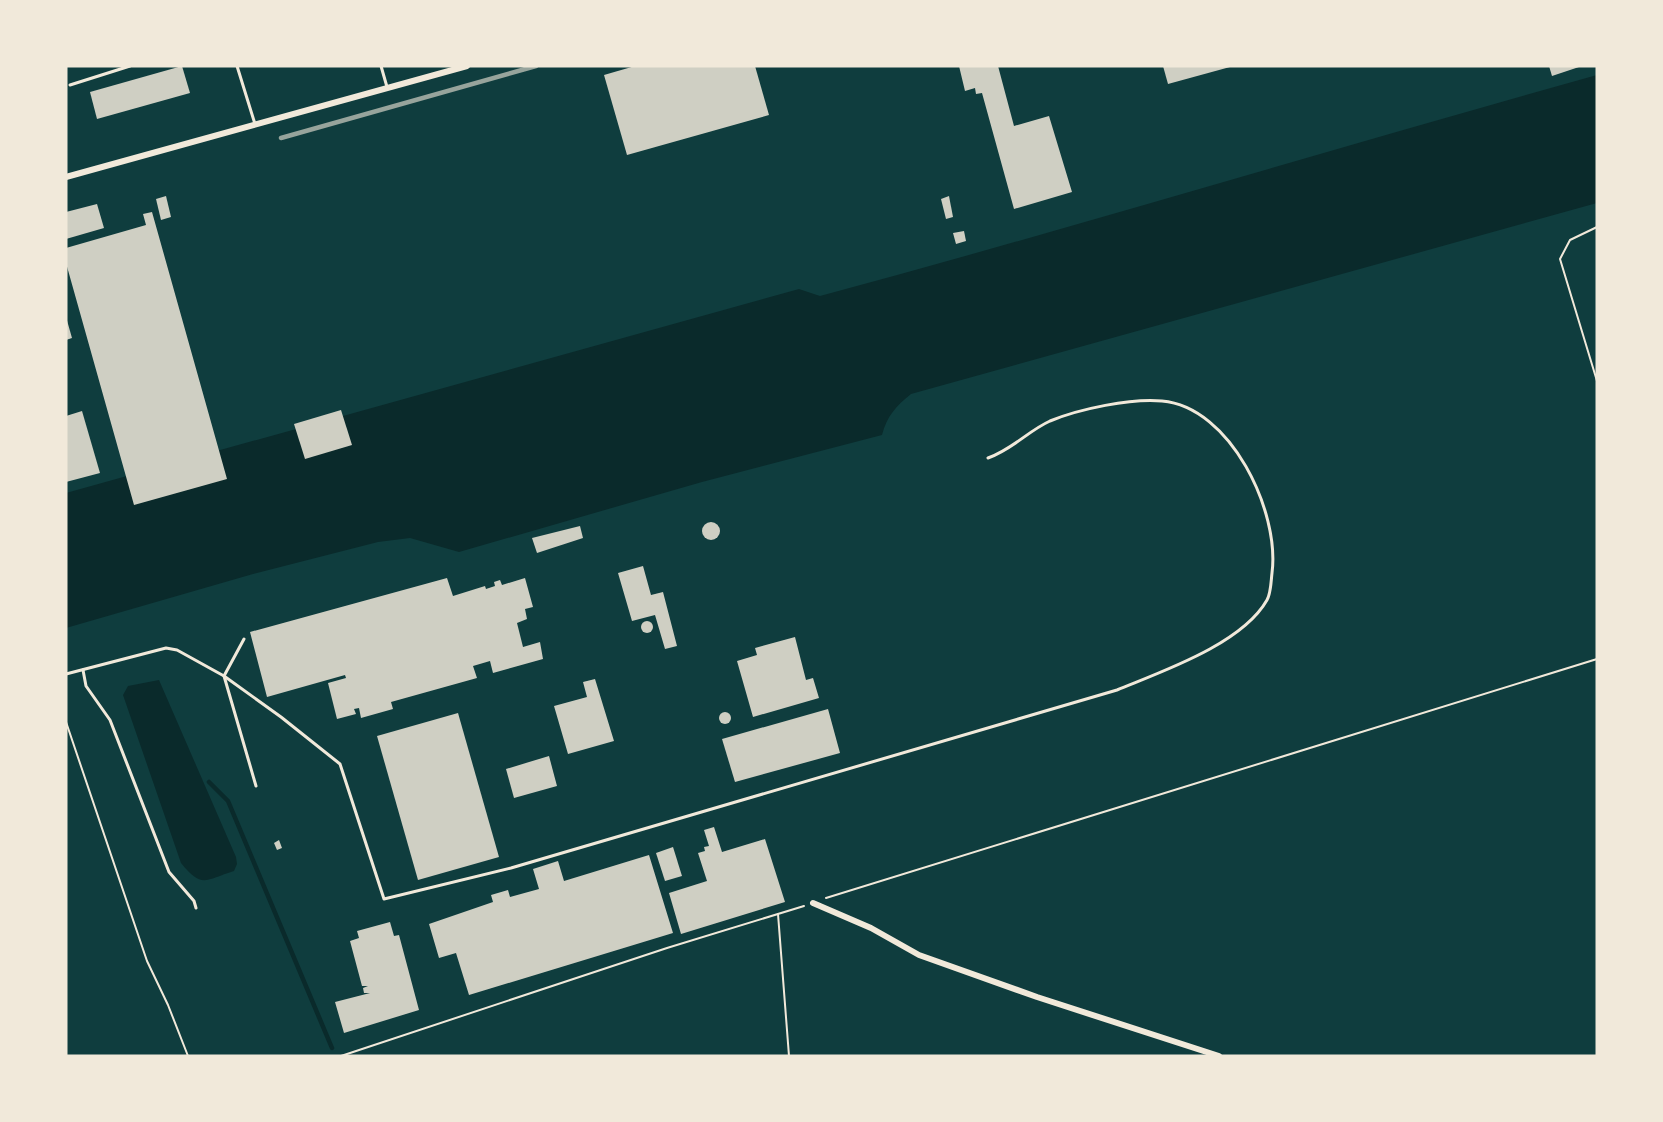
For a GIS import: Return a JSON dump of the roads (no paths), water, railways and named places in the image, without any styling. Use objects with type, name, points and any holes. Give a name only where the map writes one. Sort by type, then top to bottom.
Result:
[{"type":"street","points":[[66,177],[467,66]]},
{"type":"street","points":[[813,903],[871,928],[919,955],[1037,997],[1219,1056]]},
{"type":"lane","points":[[70,84],[130,66]]},
{"type":"lane","points":[[237,66],[255,126]]},
{"type":"lane","points":[[381,66],[388,88]]},
{"type":"lane","points":[[66,674],[166,648],[177,650],[224,676],[340,764],[384,899],[512,868],[1117,690],[1185,660],[1249,624],[1269,598],[1275,553],[1266,509],[1247,467],[1226,438],[1196,412],[1162,401],[1094,408],[1049,422],[1007,451],[988,458]]},
{"type":"lane","points":[[244,639],[224,676],[256,786]]},
{"type":"lane","points":[[82,670],[86,686],[110,720],[169,872],[194,901],[196,908]]},
{"type":"water","points":[[1597,75],[1597,203],[911,394],[893,412],[882,435],[702,482],[459,552],[410,538],[378,542],[253,574],[66,628],[66,493],[799,289],[820,296]]},
{"type":"water","points":[[159,680],[236,857],[237,864],[234,871],[210,879],[199,879],[181,863],[123,695],[128,686]]},
{"type":"waterway","points":[[209,782],[228,801],[332,1048]]},
{"type":"railway","points":[[281,138],[536,66]]}]
